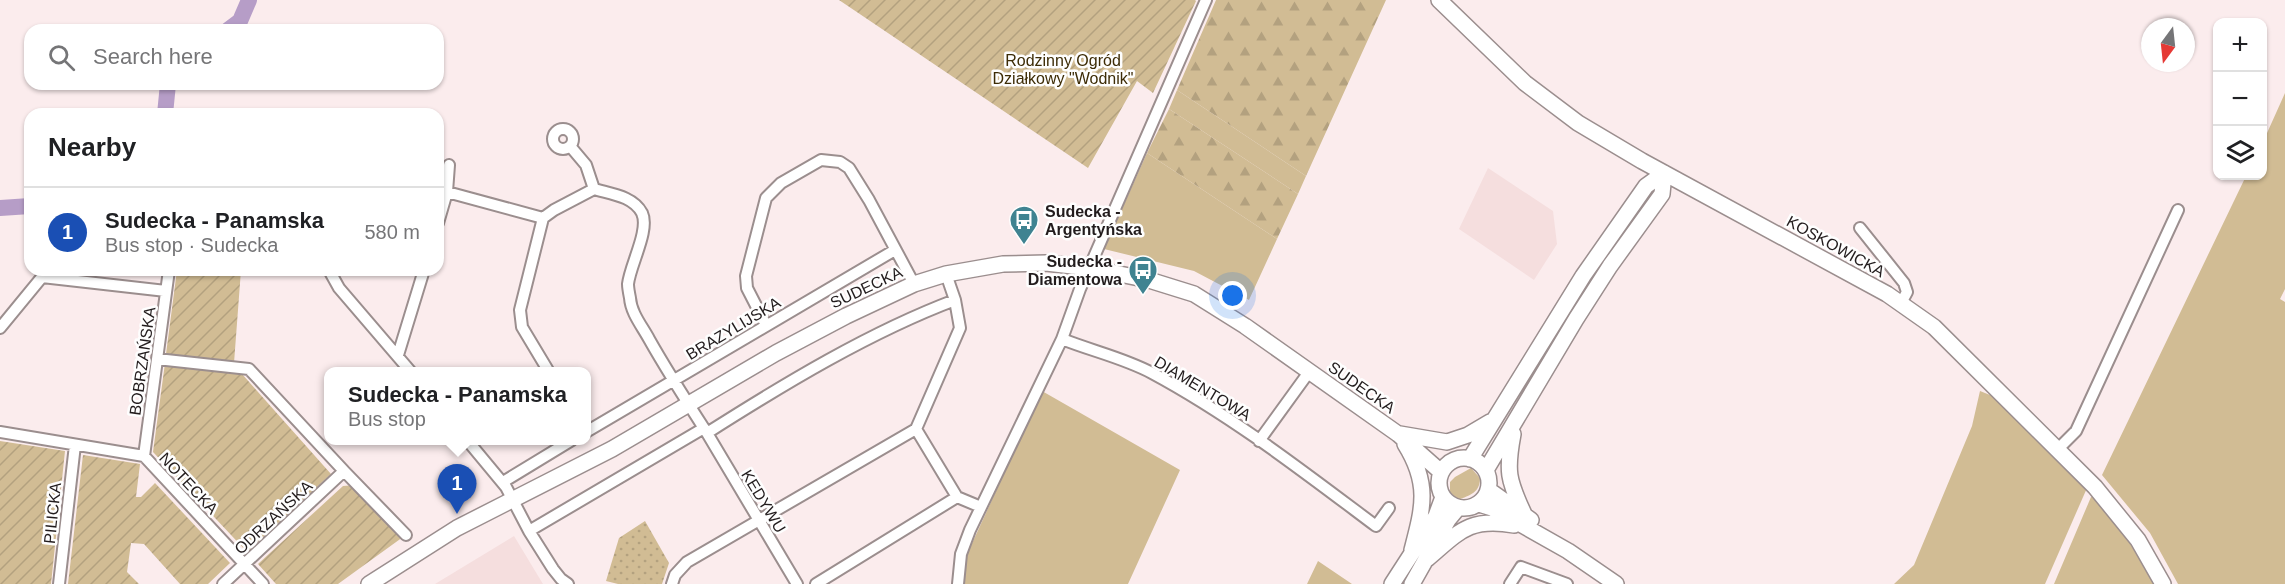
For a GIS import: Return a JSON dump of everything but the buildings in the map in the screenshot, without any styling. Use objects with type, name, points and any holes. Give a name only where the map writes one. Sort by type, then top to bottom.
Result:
[{"type":"street","points":[[958,584],[961,554],[981,507],[1062,339],[1080,289],[1206,0]]},
{"type":"street","name":"KOSKOWICKA","points":[[1439,0],[1525,83],[1578,123],[1642,161],[1902,303],[1934,327],[2058,449],[2119,515],[2138,540],[2163,584]]},
{"type":"street","points":[[546,367],[522,327],[520,310],[543,218],[594,189],[586,165],[570,146]]},
{"type":"street","points":[[766,325],[747,288],[746,276],[766,198],[781,183],[821,160],[840,162],[849,168],[914,284]]},
{"type":"street","points":[[1642,161],[1646,186]]},
{"type":"street","points":[[444,202],[449,165]]},
{"type":"street","points":[[1470,459],[1578,285],[1646,186],[1664,173]]},
{"type":"street","points":[[1486,470],[1610,266],[1662,194],[1664,173]]},
{"type":"street","points":[[1662,194],[1691,188]]},
{"type":"street","name":"KEDYWU","points":[[594,189],[635,203],[644,218],[628,283],[630,301],[635,315],[797,584]]},
{"type":"street","points":[[447,192],[543,218]]},
{"type":"street","points":[[2058,449],[2076,431],[2178,210]]},
{"type":"street","points":[[1860,228],[1904,283],[1906,292],[1902,303]]},
{"type":"street","name":"BRAZYLIJSKA","points":[[591,429],[896,250]]},
{"type":"street","name":"SUDECKA","points":[[369,584],[435,540],[612,449],[806,337],[914,284],[946,274],[989,266],[1046,263],[1090,268],[1149,280],[1194,294],[1227,314],[1398,434],[1441,472]]},
{"type":"street","points":[[672,584],[675,574],[687,562],[916,429],[960,328],[955,300],[946,274]]},
{"type":"street","name":"BOBRZAŃSKA","points":[[144,456],[168,276]]},
{"type":"street","points":[[332,276],[339,288],[407,367]]},
{"type":"street","points":[[398,355],[422,276]]},
{"type":"street","points":[[0,328],[42,277],[166,291]]},
{"type":"street","points":[[529,531],[788,383],[920,314],[955,300]]},
{"type":"street","name":"DIAMENTOWA","points":[[1062,339],[1150,372],[1259,441],[1376,526],[1389,508]]},
{"type":"street","points":[[157,359],[249,369],[406,535]]},
{"type":"street","name":"DIAMENTOWA","points":[[1259,441],[1309,372]]},
{"type":"street","points":[[1398,434],[1448,442],[1468,435],[1493,420]]},
{"type":"street","points":[[1516,422],[1509,458],[1509,480],[1526,522]]},
{"type":"street","points":[[916,429],[957,497],[981,507]]},
{"type":"street","name":"NOTECKA","points":[[0,432],[144,456],[263,584]]},
{"type":"street","points":[[1398,434],[1408,449],[1419,477],[1423,498],[1423,509],[1412,550]]},
{"type":"street","name":"SUDECKA","points":[[1398,434],[1445,458],[1455,460]]},
{"type":"street","name":"PILICKA","points":[[59,584],[75,445]]},
{"type":"street","points":[[471,445],[503,482],[529,531],[553,569],[566,583]]},
{"type":"street","points":[[503,482],[565,445]]},
{"type":"street","points":[[1470,459],[1482,465],[1486,470],[1489,477],[1489,490],[1479,504],[1473,507],[1458,508],[1443,497],[1439,485],[1441,472],[1455,460],[1470,459]]},
{"type":"street","name":"ODRZAŃSKA","points":[[223,584],[344,471]]},
{"type":"street","points":[[1489,490],[1526,522],[1616,584]]},
{"type":"street","points":[[816,584],[957,497]]},
{"type":"street","points":[[1392,584],[1436,516],[1443,497]]},
{"type":"street","points":[[1479,504],[1526,522]]},
{"type":"street","points":[[1412,584],[1448,520],[1458,508]]},
{"type":"street","points":[[1427,559],[1457,533],[1478,524],[1526,522]]},
{"type":"street","points":[[1510,584],[1521,567],[1567,584]]},
{"type":"shaded area","points":[[1488,168],[1553,211],[1557,244],[1534,280],[1459,229]]},
{"type":"shaded area","points":[[514,536],[543,584],[435,584]]},
{"type":"green space","name":"Rodzinny Ogród Działkowy \"Wodnik\"","points":[[839,0],[1196,1],[1153,93],[1137,81],[1088,168]]},
{"type":"green space","points":[[1216,0],[1386,0],[1306,176],[1177,90]]},
{"type":"green space","points":[[1177,90],[1306,176],[1298,194],[1169,109]]},
{"type":"green space","points":[[2285,93],[2285,289],[2280,299],[2285,302],[2285,584],[2178,584],[2150,533],[2102,475],[2244,180],[2267,180],[2267,133]]},
{"type":"green space","points":[[1169,109],[1298,194],[1277,239],[1147,153]]},
{"type":"green space","points":[[1147,153],[1277,239],[1249,300],[1194,271],[1104,249]]},
{"type":"green space","points":[[176,276],[241,276],[234,363],[166,354]]},
{"type":"green space","points":[[165,363],[242,374],[331,474],[247,552],[153,452]]},
{"type":"green space","points":[[1042,391],[1180,470],[1128,584],[964,584],[963,563]]},
{"type":"green space","points":[[1980,391],[1995,397],[2087,488],[2045,584],[1894,584],[1914,565],[1972,426]]},
{"type":"green space","points":[[0,441],[65,451],[51,584],[0,584]]},
{"type":"green space","points":[[83,455],[140,464],[136,497],[141,497],[155,483],[230,563],[208,584],[180,584],[144,544],[131,543],[127,572],[139,584],[68,584]]},
{"type":"green space","points":[[1471,468],[1480,478],[1480,483],[1474,493],[1458,500],[1450,492],[1450,482]]},
{"type":"green space","points":[[356,485],[403,537],[338,584],[276,584],[258,564],[343,486]]},
{"type":"green space","points":[[2091,497],[2094,497],[2125,535],[2154,584],[2054,584]]},
{"type":"green space","points":[[645,521],[669,563],[662,584],[618,584],[606,581],[619,538]]},
{"type":"green space","points":[[1318,561],[1352,584],[1307,584]]},
{"type":"waterway","points":[[236,24],[240,21],[249,0]]},
{"type":"waterway","points":[[166,108],[167,90]]},
{"type":"waterway","points":[[0,208],[24,206]]},
{"type":"place","name":"Sudecka - Argentyńska","points":[[1024,246]]},
{"type":"place","name":"Sudecka - Diamentowa","points":[[1143,296]]},
{"type":"place","name":"Sudecka - Panamska","points":[[457,514]]}]
